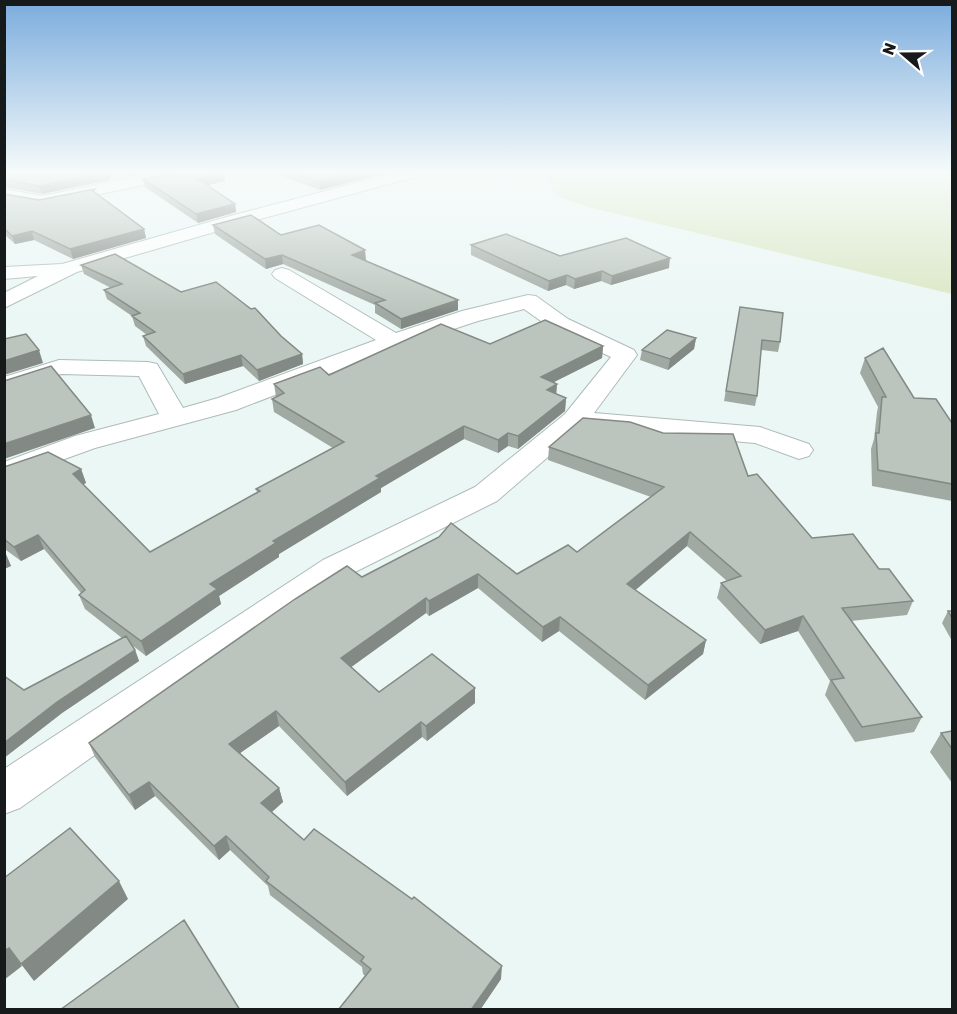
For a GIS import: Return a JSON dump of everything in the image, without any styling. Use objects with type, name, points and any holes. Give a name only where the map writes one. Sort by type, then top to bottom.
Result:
[{"type":"street","points":[[4,302],[70,268],[239,219]]},
{"type":"street","points":[[4,273],[70,268]]},
{"type":"street","points":[[282,274],[394,341]]},
{"type":"street","points":[[4,472],[85,442],[227,404],[394,341],[470,316],[528,302],[560,324],[625,355],[575,420],[486,494],[335,568],[4,794]]},
{"type":"street","points":[[4,386],[59,367],[148,369],[175,418]]},
{"type":"street","points":[[575,420],[759,435],[799,450]]},
{"type":"green space","points":[[640,219],[952,219],[952,294]]},
{"type":"building","points":[[4,219],[131,219],[144,229],[70,249],[32,231],[12,236],[4,228]]},
{"type":"building","points":[[235,219],[257,219],[281,235],[319,225],[365,250],[352,255],[458,300],[401,319],[375,303],[385,300],[282,255],[265,259],[213,225]]},
{"type":"building","points":[[506,234],[560,256],[626,238],[670,258],[612,276],[602,271],[575,279],[567,275],[549,281],[471,245]]},
{"type":"building","points":[[115,254],[181,292],[216,282],[251,309],[255,308],[281,336],[302,354],[257,370],[241,355],[183,374],[143,336],[155,332],[132,316],[140,313],[104,290],[122,284],[81,265]]},
{"type":"building","points":[[740,307],[783,313],[780,342],[762,340],[757,396],[726,391]]},
{"type":"building","points":[[545,320],[603,346],[541,377],[557,384],[547,390],[566,398],[518,436],[508,433],[498,440],[464,426],[376,476],[380,478],[273,541],[276,543],[210,584],[217,589],[141,641],[79,595],[85,590],[38,535],[14,547],[4,539],[4,467],[48,452],[81,469],[73,474],[150,552],[260,491],[256,489],[344,442],[272,399],[284,393],[274,384],[320,367],[329,375],[441,324],[490,344]]},
{"type":"building","points":[[667,330],[696,338],[670,359],[642,350]]},
{"type":"building","points":[[26,334],[39,350],[4,361],[4,339]]},
{"type":"building","points":[[883,348],[914,398],[936,399],[952,423],[952,484],[878,470],[876,433],[879,433],[882,397],[886,397],[865,358]]},
{"type":"building","points":[[51,366],[91,415],[4,444],[4,381]]},
{"type":"building","points":[[583,418],[630,422],[663,433],[733,434],[748,476],[757,474],[812,538],[853,534],[879,569],[889,569],[913,601],[842,608],[922,717],[862,727],[831,680],[844,678],[803,616],[765,630],[721,583],[741,576],[690,532],[627,584],[706,640],[648,685],[560,617],[543,627],[478,574],[429,601],[426,598],[341,658],[379,692],[432,654],[475,688],[426,726],[421,722],[345,782],[276,711],[229,744],[279,788],[261,803],[304,840],[314,829],[412,899],[414,897],[502,966],[471,1010],[338,1010],[371,969],[361,961],[364,957],[266,881],[269,877],[226,836],[214,846],[149,782],[129,795],[89,743],[295,599],[347,566],[362,577],[439,537],[451,523],[517,574],[568,545],[577,552],[664,487],[549,447]]},
{"type":"building","points":[[126,636],[135,650],[57,702],[4,743],[4,676],[24,690]]},
{"type":"building","points":[[952,731],[952,749],[941,733]]},
{"type":"building","points":[[70,828],[119,881],[21,964],[9,948],[4,951],[4,878]]},
{"type":"building","points":[[184,920],[240,1010],[60,1010]]}]
